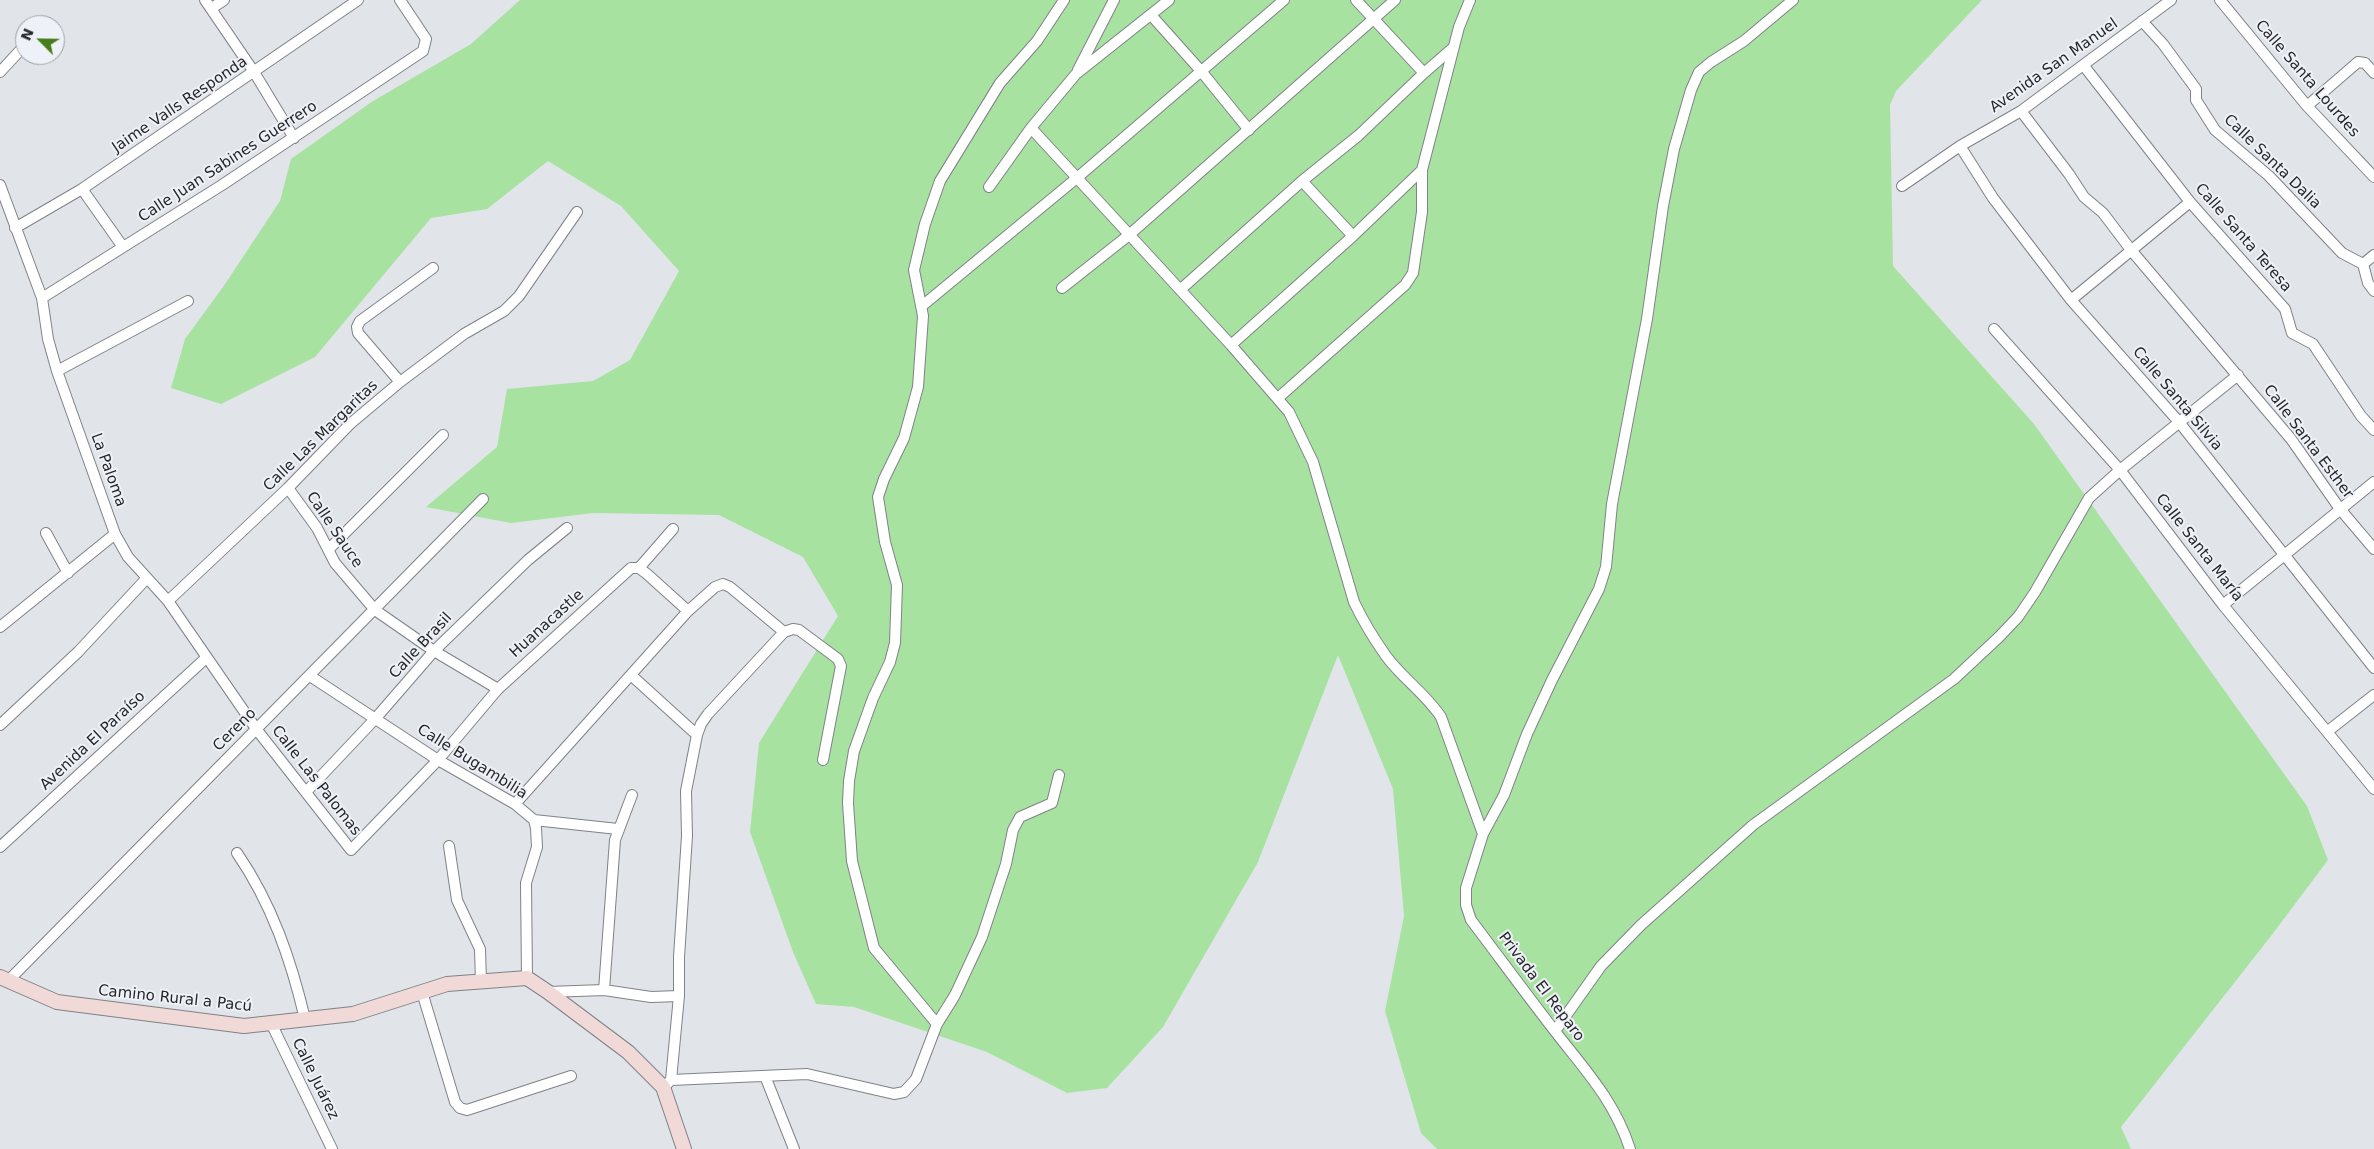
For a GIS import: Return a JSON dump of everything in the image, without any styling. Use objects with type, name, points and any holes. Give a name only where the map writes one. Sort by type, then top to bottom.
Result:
[{"type":"street","points":[[224,0],[208,4],[254,72],[294,138]]},
{"type":"street","name":"Jaime Valls Responda","points":[[15,228],[82,189],[358,0]]},
{"type":"street","name":"Calle Juan Sabines Guerrero","points":[[42,298],[294,138],[424,51],[426,39],[400,0]]},
{"type":"street","points":[[937,1024],[874,948],[852,862],[849,823],[849,782],[856,744],[890,662],[895,643],[897,585],[885,542],[878,497],[904,438],[914,408],[920,369],[922,306],[915,278],[916,258],[940,181],[996,89],[1037,41],[1064,0]]},
{"type":"street","points":[[1076,74],[1114,0]]},
{"type":"street","points":[[988,187],[1031,128],[1076,74],[1169,0]]},
{"type":"street","points":[[922,306],[1078,177],[1284,0]]},
{"type":"street","points":[[1356,0],[1424,73]]},
{"type":"street","points":[[1062,288],[1129,235],[1395,0]]},
{"type":"street","points":[[1278,398],[1405,285],[1413,273],[1422,212],[1422,170],[1454,47],[1470,0]]},
{"type":"street","name":"Privada El Reparo","points":[[1630,1149],[1625,1134],[1599,1085],[1554,1031],[1471,920],[1466,906],[1466,888],[1483,834],[1504,795],[1527,734],[1552,680],[1599,589],[1606,567],[1612,504],[1647,319],[1662,206],[1674,149],[1691,90],[1699,72],[1744,41],[1793,0]]},
{"type":"street","name":"Avenida San Manuel","points":[[1902,186],[1960,146],[2021,111],[2171,0]]},
{"type":"street","name":"Calle Santa Lourdes","points":[[2220,0],[2307,106],[2374,177]]},
{"type":"street","points":[[1151,15],[1201,71],[1249,130]]},
{"type":"street","name":"Calle Santa Dalia","points":[[2142,21],[2163,44],[2196,89],[2196,100],[2215,130],[2268,176],[2342,253],[2363,264]]},
{"type":"street","points":[[1180,290],[1302,181],[1359,135],[1454,47]]},
{"type":"street","points":[[0,72],[15,56]]},
{"type":"street","points":[[2307,106],[2358,62],[2365,63],[2374,73]]},
{"type":"street","name":"Calle Santa Teresa","points":[[2084,66],[2190,202],[2285,309],[2292,334],[2313,344],[2361,416],[2374,430]]},
{"type":"street","name":"Calle Santa Esther","points":[[2021,111],[2084,197],[2103,213],[2131,250],[2291,439],[2340,509],[2374,549]]},
{"type":"street","points":[[1031,128],[1231,345],[1278,398],[1298,428],[1313,462],[1354,602],[1362,620],[1386,656],[1434,706],[1441,717],[1483,834]]},
{"type":"street","name":"Calle Santa Silvia","points":[[1960,146],[1993,198],[2071,300],[2179,422],[2374,668]]},
{"type":"street","points":[[1231,345],[1353,236],[1422,170]]},
{"type":"street","points":[[1302,181],[1353,236]]},
{"type":"street","name":"La Paloma","points":[[0,185],[42,298],[48,340],[57,372],[115,534],[128,557],[168,601],[258,730]]},
{"type":"street","points":[[82,189],[123,247]]},
{"type":"street","points":[[2071,300],[2190,202]]},
{"type":"street","name":"Calle Las Margaritas","points":[[168,601],[288,488],[350,424],[400,382],[464,334],[504,311],[519,296],[577,212]]},
{"type":"street","points":[[2374,255],[2363,264],[2368,283],[2374,291]]},
{"type":"street","points":[[400,382],[358,333],[357,327],[360,321],[433,268]]},
{"type":"street","points":[[57,372],[188,302]]},
{"type":"street","name":"Calle Santa María","points":[[1994,329],[2120,470],[2224,605],[2374,789]]},
{"type":"street","points":[[1554,1031],[1602,966],[1634,932],[1753,825],[1954,680],[1999,637],[2018,617],[2035,592],[2089,498],[2120,470],[2238,375]]},
{"type":"street","points":[[329,549],[443,435]]},
{"type":"street","points":[[2224,605],[2374,482]]},
{"type":"street","name":"Calle Sauce","points":[[288,488],[318,528],[335,563],[375,610],[434,650],[498,689]]},
{"type":"street","name":"Cereno","points":[[4,979],[258,730],[483,499]]},
{"type":"street","name":"Calle Brasil","points":[[306,792],[376,719],[434,650],[528,560],[567,528]]},
{"type":"street","points":[[673,529],[639,568],[688,611]]},
{"type":"street","points":[[46,533],[68,573]]},
{"type":"street","points":[[1,624],[53,585],[115,534]]},
{"type":"street","name":"Huanacastle","points":[[350,850],[438,760],[498,689],[630,568],[639,568]]},
{"type":"street","points":[[0,725],[78,652],[147,578]]},
{"type":"street","points":[[516,804],[688,611],[715,587],[723,584],[730,587],[784,632]]},
{"type":"street","points":[[684,1149],[667,1084],[679,996],[679,957],[687,836],[686,791],[697,735],[701,724],[708,714],[784,632],[793,629],[799,630],[838,659],[841,666],[823,760]]},
{"type":"street","name":"Avenida El Paraíso","points":[[0,847],[206,658]]},
{"type":"street","points":[[631,675],[697,735]]},
{"type":"street","name":"Calle Bugambilia","points":[[310,676],[438,760],[516,804],[534,820],[537,847],[526,883],[527,978]]},
{"type":"street","points":[[2328,731],[2374,696]]},
{"type":"street","name":"Calle Las Palomas","points":[[258,730],[350,850]]},
{"type":"street","points":[[527,978],[628,1052],[667,1084],[765,1076],[817,1075],[891,1094],[901,1094],[916,1079],[937,1024],[955,995],[982,937],[1006,864],[1013,830],[1020,817],[1052,802],[1058,775]]},
{"type":"street","points":[[604,990],[618,829],[632,795]]},
{"type":"street","points":[[534,820],[618,829]]},
{"type":"street","points":[[448,846],[457,900],[480,949],[481,982]]},
{"type":"street","points":[[237,853],[256,880],[276,924],[304,1019]]},
{"type":"street","name":"Camino Rural a Pacú","points":[[4,979],[57,1002],[244,1026],[353,1014],[447,984],[527,978]]},
{"type":"street","points":[[548,992],[604,990],[651,997],[679,996]]},
{"type":"street","points":[[422,992],[455,1102],[460,1108],[467,1110],[571,1076]]},
{"type":"street","name":"Calle Juárez","points":[[271,1023],[332,1149]]},
{"type":"street","points":[[765,1076],[794,1149]]},
{"type":"green space","points":[[520,0],[1982,0],[1896,91],[1890,105],[1893,266],[2034,424],[2307,806],[2328,860],[2271,936],[2121,1127],[2131,1149],[1437,1149],[1421,1133],[1385,1011],[1404,916],[1393,789],[1338,655],[1258,862],[1163,1027],[1107,1088],[1067,1093],[987,1052],[854,1007],[816,1004],[793,952],[750,832],[759,743],[838,616],[803,557],[719,515],[593,513],[511,523],[426,507],[497,447],[507,389],[593,381],[630,360],[679,271],[621,206],[548,161],[487,209],[431,218],[315,357],[221,404],[171,388],[185,339],[223,287],[280,201],[291,159],[373,101],[471,44]]}]
